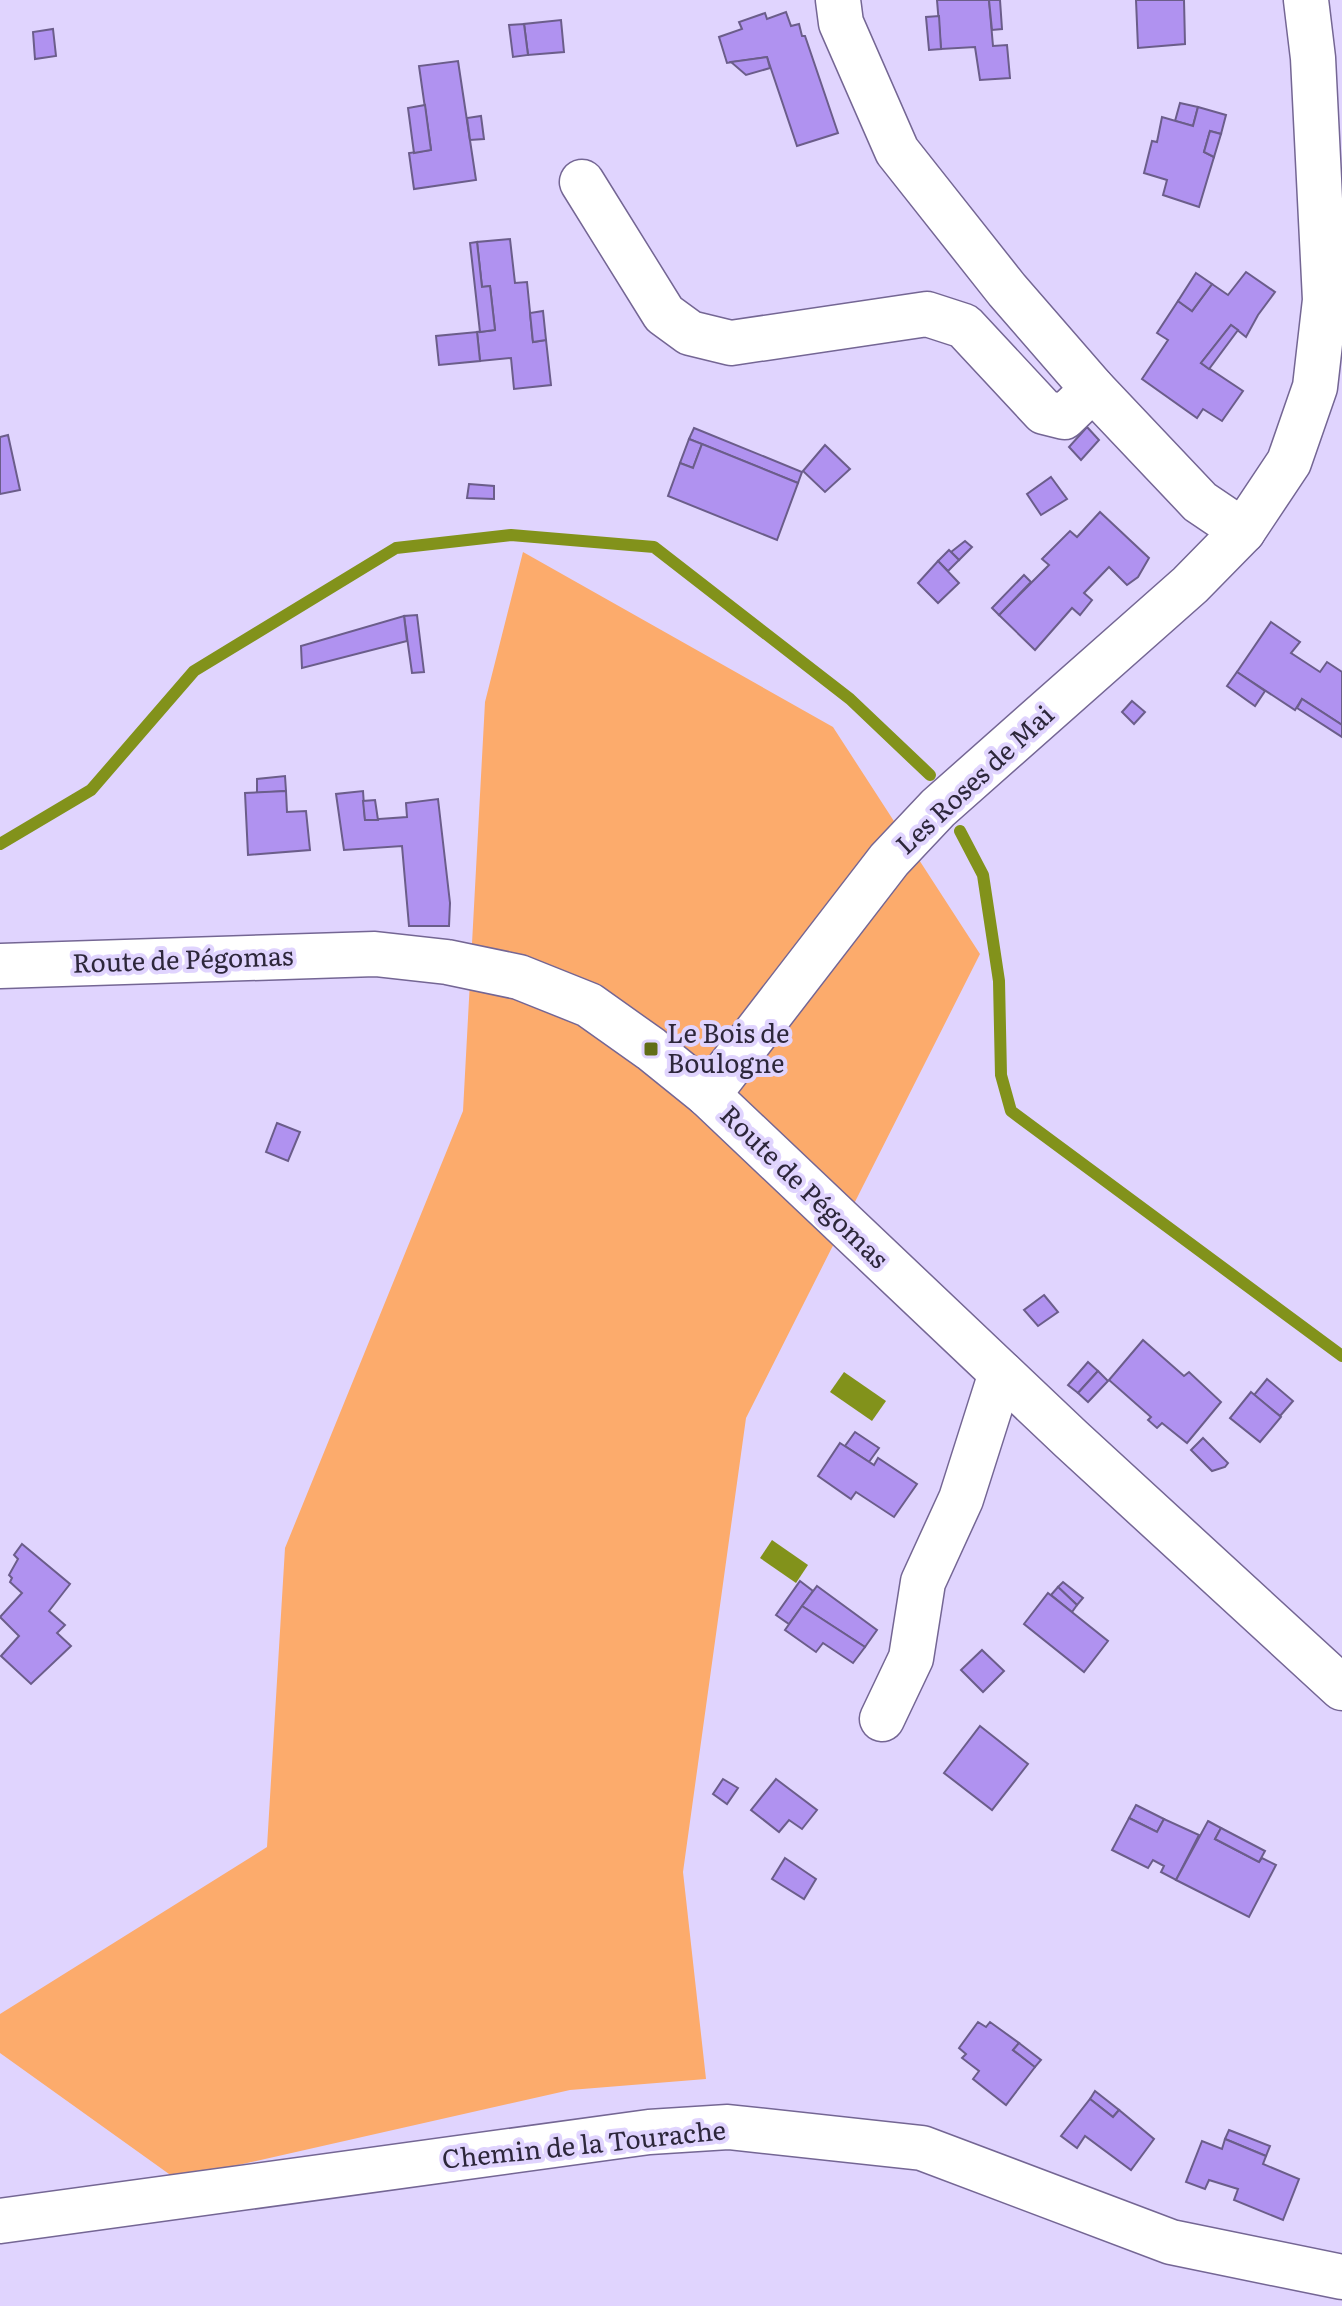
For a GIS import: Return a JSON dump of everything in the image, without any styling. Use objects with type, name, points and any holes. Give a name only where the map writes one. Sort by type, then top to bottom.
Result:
[{"type":"street","points":[[838,0],[841,23],[897,151],[1007,290],[1093,389],[1200,502],[1243,531]]},
{"type":"street","name":"Les Roses de Mai","points":[[708,1095],[889,860],[938,808],[1190,585],[1243,531],[1289,462],[1315,387],[1325,300],[1313,58],[1306,0]]},
{"type":"street","points":[[582,182],[664,314],[690,333],[731,343],[927,314],[964,326],[1044,412],[1064,417],[1093,389]]},
{"type":"street","name":"Route de Pégomas","points":[[0,966],[375,954],[447,962],[519,977],[589,1005],[708,1095],[1001,1373],[1342,1688]]},
{"type":"street","points":[[882,1719],[911,1658],[923,1582],[961,1499],[1001,1373]]},
{"type":"street","name":"Chemin de la Tourache","points":[[0,2221],[649,2132],[728,2127],[922,2148],[1171,2242],[1342,2277]]},
{"type":"shaded area","points":[[523,552],[833,727],[980,954],[746,1418],[683,1872],[706,2079],[570,2090],[176,2179],[0,2053],[0,2014],[267,1847],[285,1548],[463,1111],[485,702]]},
{"type":"shaded area","points":[[844,1372],[886,1401],[872,1421],[830,1392]]},
{"type":"shaded area","points":[[772,1540],[808,1565],[796,1583],[760,1558]]},
{"type":"building","points":[[937,0],[989,0],[993,46],[1007,45],[1010,78],[980,80],[975,47],[941,49]]},
{"type":"building","points":[[989,0],[1000,0],[1002,29],[992,30]]},
{"type":"building","points":[[1136,0],[1184,0],[1185,44],[1138,48]]},
{"type":"building","points":[[786,12],[791,26],[799,24],[802,36],[805,36],[838,133],[797,146],[767,57],[727,63],[719,37],[742,29],[739,22],[765,13],[767,19]]},
{"type":"building","points":[[939,16],[941,49],[929,50],[926,17]]},
{"type":"building","points":[[561,20],[564,52],[528,55],[524,24]]},
{"type":"building","points":[[524,24],[528,55],[513,57],[509,25]]},
{"type":"building","points":[[53,29],[56,56],[35,59],[33,32]]},
{"type":"building","points":[[767,57],[770,68],[746,75],[731,62]]},
{"type":"building","points":[[458,61],[476,180],[414,189],[409,153],[431,150],[419,66]]},
{"type":"building","points":[[1180,103],[1198,107],[1193,126],[1175,121]]},
{"type":"building","points":[[425,105],[431,150],[414,153],[408,108]]},
{"type":"building","points":[[1198,107],[1226,115],[1221,134],[1210,131],[1204,152],[1214,157],[1199,207],[1163,195],[1167,180],[1144,173],[1152,141],[1157,142],[1162,117],[1193,126]]},
{"type":"building","points":[[481,116],[484,139],[470,140],[467,118]]},
{"type":"building","points":[[1210,131],[1221,134],[1214,157],[1204,152]]},
{"type":"building","points":[[510,239],[515,283],[527,282],[533,342],[546,340],[551,385],[514,389],[511,358],[480,361],[477,332],[495,330],[490,286],[482,287],[477,242]]},
{"type":"building","points":[[477,242],[482,287],[490,286],[495,330],[480,332],[470,243]]},
{"type":"building","points":[[1246,272],[1275,292],[1246,337],[1231,325],[1201,363],[1243,391],[1222,421],[1203,409],[1197,418],[1142,379],[1168,340],[1157,333],[1178,301],[1192,311],[1212,284],[1228,295]]},
{"type":"building","points":[[1196,273],[1212,284],[1192,311],[1178,301]]},
{"type":"building","points":[[543,311],[546,340],[533,342],[530,313]]},
{"type":"building","points":[[1231,325],[1238,330],[1209,369],[1201,363]]},
{"type":"building","points":[[477,332],[480,361],[439,365],[436,336]]},
{"type":"building","points":[[1087,427],[1099,440],[1081,460],[1069,447]]},
{"type":"building","points":[[694,428],[802,472],[798,483],[689,439]]},
{"type":"building","points":[[8,435],[20,490],[0,494],[0,437]]},
{"type":"building","points":[[689,439],[702,444],[693,468],[680,463]]},
{"type":"building","points":[[702,444],[798,483],[777,540],[668,496],[680,463],[693,468]]},
{"type":"building","points":[[825,445],[850,469],[825,492],[803,471]]},
{"type":"building","points":[[1051,477],[1067,499],[1041,515],[1027,494]]},
{"type":"building","points":[[469,484],[494,486],[494,499],[467,498]]},
{"type":"building","points":[[1100,512],[1149,558],[1138,577],[1127,585],[1109,567],[1084,593],[1092,600],[1080,615],[1072,608],[1035,650],[999,615],[1049,565],[1042,559],[1070,531],[1077,537]]},
{"type":"building","points":[[965,541],[972,547],[959,560],[951,552]]},
{"type":"building","points":[[949,550],[959,560],[948,571],[938,561]]},
{"type":"building","points":[[938,561],[959,583],[938,603],[918,583]]},
{"type":"building","points":[[1024,575],[1031,582],[999,615],[992,608]]},
{"type":"building","points":[[417,615],[424,672],[412,673],[404,616]]},
{"type":"building","points":[[404,616],[407,641],[302,668],[301,646]]},
{"type":"building","points":[[1271,622],[1300,642],[1291,653],[1320,672],[1327,662],[1342,672],[1342,725],[1302,699],[1295,710],[1237,672]]},
{"type":"building","points":[[1237,672],[1265,691],[1255,706],[1227,686]]},
{"type":"building","points":[[1302,699],[1342,725],[1342,737],[1297,708]]},
{"type":"building","points":[[1132,701],[1145,712],[1134,724],[1122,712]]},
{"type":"building","points":[[285,776],[286,791],[257,793],[257,779]]},
{"type":"building","points":[[286,791],[287,812],[306,811],[310,850],[248,855],[245,793]]},
{"type":"building","points":[[363,791],[365,820],[407,817],[406,803],[438,799],[450,903],[449,926],[409,926],[402,846],[344,850],[336,794]]},
{"type":"building","points":[[375,800],[378,820],[365,820],[363,801]]},
{"type":"building","points":[[277,1123],[300,1132],[288,1161],[266,1152]]},
{"type":"building","points":[[1044,1295],[1058,1312],[1038,1326],[1024,1310]]},
{"type":"building","points":[[1143,1340],[1184,1376],[1189,1372],[1221,1402],[1187,1443],[1162,1423],[1157,1428],[1148,1420],[1151,1417],[1109,1380]]},
{"type":"building","points":[[1088,1362],[1098,1371],[1078,1393],[1068,1385]]},
{"type":"building","points":[[1098,1371],[1108,1381],[1088,1402],[1078,1393]]},
{"type":"building","points":[[1267,1379],[1293,1401],[1280,1416],[1254,1395]]},
{"type":"building","points":[[1251,1392],[1281,1417],[1260,1442],[1230,1418]]},
{"type":"building","points":[[855,1432],[879,1448],[869,1462],[845,1446]]},
{"type":"building","points":[[1203,1438],[1228,1463],[1225,1467],[1212,1471],[1191,1450]]},
{"type":"building","points":[[840,1443],[874,1465],[878,1458],[917,1484],[894,1517],[856,1492],[851,1499],[818,1476]]},
{"type":"building","points":[[22,1544],[70,1584],[49,1611],[65,1625],[57,1633],[71,1646],[31,1684],[1,1656],[19,1636],[0,1617],[22,1593],[10,1582],[12,1578],[9,1575],[18,1559],[14,1555]]},
{"type":"building","points":[[800,1581],[813,1591],[789,1624],[776,1615]]},
{"type":"building","points":[[1063,1582],[1083,1598],[1077,1605],[1058,1587]]},
{"type":"building","points":[[817,1586],[877,1630],[865,1647],[802,1606]]},
{"type":"building","points":[[1058,1587],[1077,1605],[1072,1612],[1051,1595]]},
{"type":"building","points":[[1048,1593],[1108,1641],[1084,1672],[1024,1624]]},
{"type":"building","points":[[802,1606],[865,1647],[853,1663],[823,1643],[816,1652],[785,1630]]},
{"type":"building","points":[[982,1650],[1004,1671],[983,1692],[961,1670]]},
{"type":"building","points":[[980,1726],[1028,1764],[992,1810],[944,1773]]},
{"type":"building","points":[[723,1779],[738,1788],[727,1804],[713,1794]]},
{"type":"building","points":[[776,1779],[817,1810],[802,1829],[789,1820],[779,1832],[751,1810]]},
{"type":"building","points":[[1136,1805],[1164,1819],[1157,1832],[1129,1818]]},
{"type":"building","points":[[1129,1818],[1157,1832],[1164,1819],[1199,1835],[1176,1880],[1161,1872],[1164,1866],[1153,1860],[1148,1868],[1112,1850]]},
{"type":"building","points":[[1208,1821],[1221,1828],[1215,1839],[1259,1862],[1262,1858],[1276,1865],[1249,1917],[1176,1880]]},
{"type":"building","points":[[1221,1828],[1265,1851],[1259,1862],[1215,1839]]},
{"type":"building","points":[[785,1858],[816,1879],[804,1899],[772,1879]]},
{"type":"building","points":[[978,2022],[986,2027],[990,2022],[1019,2043],[1013,2050],[1035,2067],[1006,2105],[973,2079],[979,2071],[962,2058],[966,2054],[959,2048]]},
{"type":"building","points":[[1019,2043],[1041,2060],[1035,2067],[1013,2050]]},
{"type":"building","points":[[1095,2091],[1119,2110],[1113,2117],[1090,2099]]},
{"type":"building","points":[[1090,2099],[1113,2117],[1119,2110],[1154,2139],[1131,2170],[1085,2136],[1077,2148],[1061,2136]]},
{"type":"building","points":[[1229,2130],[1270,2146],[1266,2156],[1225,2139]]},
{"type":"building","points":[[1225,2139],[1266,2156],[1263,2164],[1299,2179],[1283,2220],[1234,2200],[1238,2189],[1209,2180],[1205,2189],[1186,2182],[1202,2141],[1222,2149]]},
{"type":"waterway","points":[[0,844],[91,790],[194,671],[396,548],[511,535],[654,547],[850,699],[930,775]]},
{"type":"waterway","points":[[960,831],[983,875],[999,981],[1001,1075],[1011,1111],[1342,1356]]},
{"type":"place","name":"Le Bois de Boulogne","points":[[651,1049]]}]
